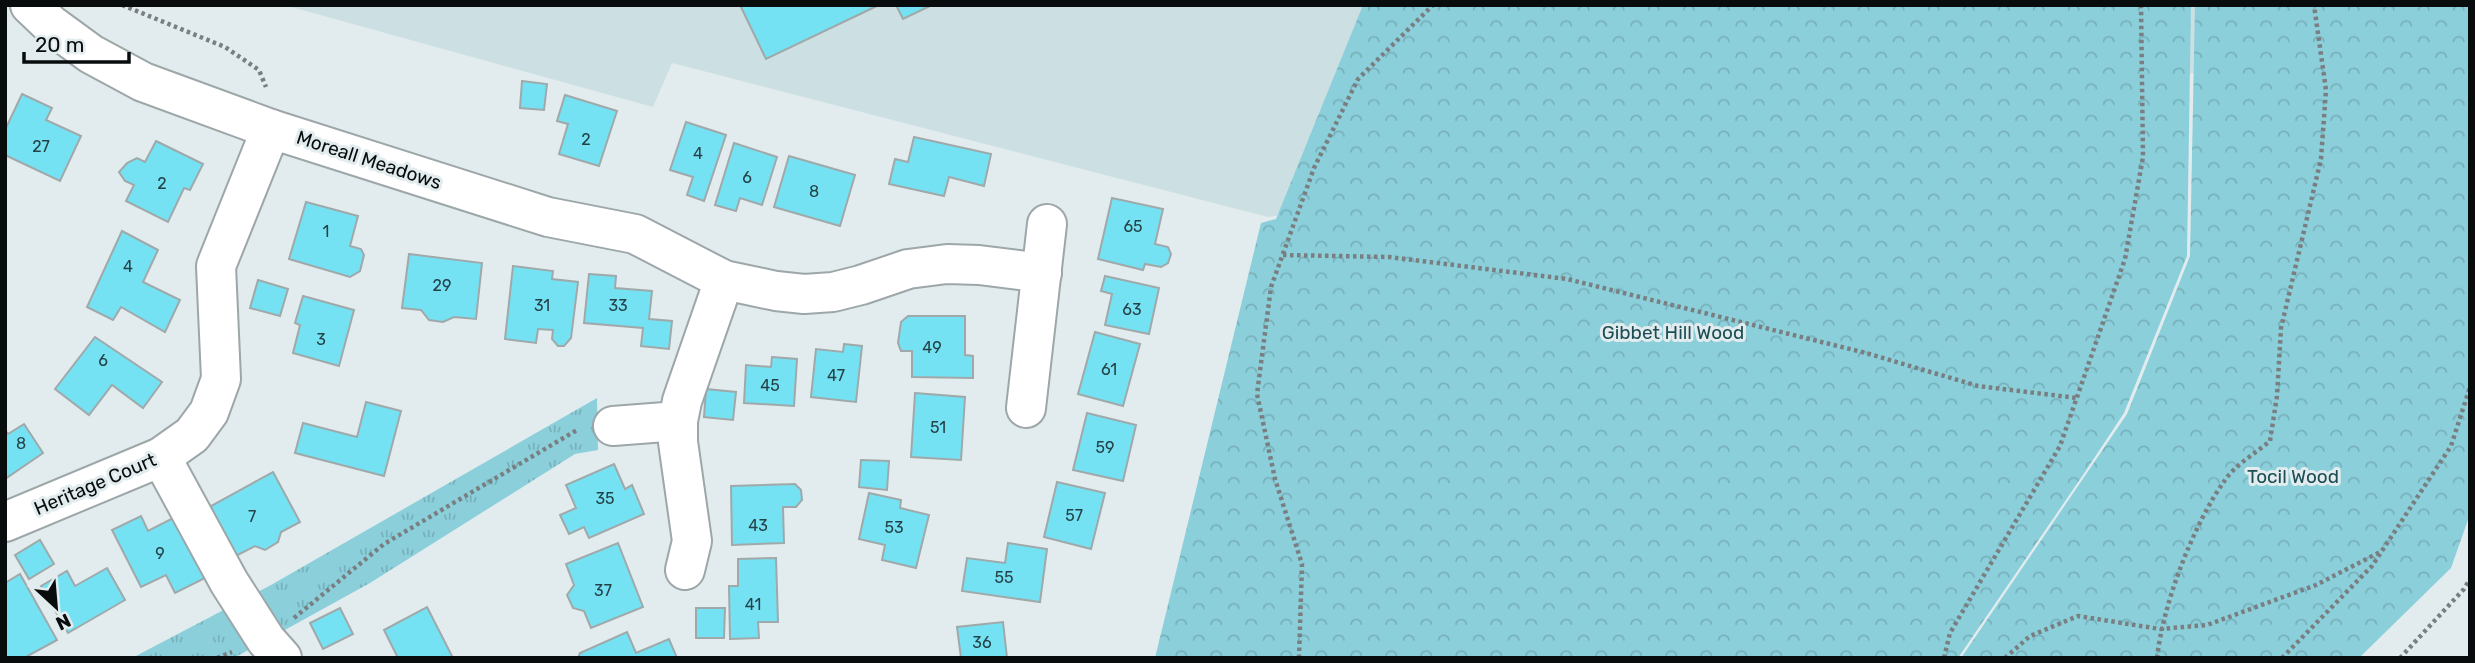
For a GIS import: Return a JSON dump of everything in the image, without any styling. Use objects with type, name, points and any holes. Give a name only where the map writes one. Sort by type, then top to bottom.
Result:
[{"type":"street","name":"Moreall Meadows","points":[[30,5],[50,24],[91,54],[143,82],[271,129],[548,216],[635,234],[724,280],[776,291],[804,293],[833,292],[908,269],[947,264],[1042,272]]},
{"type":"street","name":"Heritage Court","points":[[5,522],[161,457],[192,435],[209,412],[221,379],[216,266],[271,129]]},
{"type":"street","points":[[1026,408],[1047,224]]},
{"type":"street","points":[[685,570],[692,541],[678,442],[678,421],[682,401],[724,280]]},
{"type":"street","points":[[613,426],[678,421]]},
{"type":"street","points":[[161,457],[229,582],[274,649]]},
{"type":"path","points":[[122,5],[225,47],[260,70],[276,110],[271,129]]},
{"type":"path","points":[[1299,658],[1302,564],[1275,479],[1257,394],[1271,287],[1314,168],[1358,79],[1433,5]]},
{"type":"path","points":[[1944,658],[1950,633],[2060,446],[2124,259],[2143,157],[2141,5]]},
{"type":"path","points":[[2157,658],[2160,629],[2194,536],[2226,478],[2270,441],[2277,396],[2281,328],[2321,159],[2326,90],[2314,5]]},
{"type":"path","points":[[1283,255],[1390,257],[1567,279],[1866,353],[1978,386],[2077,398]]},
{"type":"path","points":[[2282,658],[2372,566],[2451,446],[2470,387]]},
{"type":"path","points":[[217,658],[274,649],[384,544],[577,430],[613,426]]},
{"type":"path","points":[[2005,658],[2030,636],[2078,617],[2160,629],[2207,625],[2316,585],[2382,551]]},
{"type":"path","points":[[2400,658],[2464,589],[2470,579]]},
{"type":"shaded area","points":[[284,5],[2470,5],[2470,30],[1268,217],[672,63],[653,107]]},
{"type":"green space","name":"Gibbet Hill Wood","points":[[1363,5],[2191,5],[2187,256],[2124,413],[1958,658],[1155,658],[1261,223],[1276,219]]},
{"type":"green space","name":"Tocil Wood","points":[[2195,5],[2470,5],[2470,514],[2451,568],[2359,658],[1961,658],[2127,414],[2190,256]]},
{"type":"green space","points":[[597,398],[598,450],[575,454],[370,583],[234,658],[132,658],[271,585]]},
{"type":"building","points":[[740,5],[879,5],[766,59]]},
{"type":"building","points":[[896,5],[932,5],[903,19]]},
{"type":"building","points":[[522,81],[547,84],[544,110],[520,108]]},
{"type":"building","points":[[22,94],[52,108],[46,120],[81,136],[60,181],[5,155],[5,130]]},
{"type":"building","points":[[565,95],[617,111],[599,166],[559,154],[568,124],[557,121]]},
{"type":"building","points":[[686,122],[726,135],[704,201],[687,195],[693,177],[670,170]]},
{"type":"building","points":[[914,137],[991,154],[984,186],[949,177],[944,196],[889,184],[895,159],[908,162]]},
{"type":"building","points":[[156,141],[203,164],[190,190],[184,188],[168,222],[126,201],[134,185],[125,181],[119,172],[127,163],[137,158],[145,162]]},
{"type":"building","points":[[734,143],[777,157],[762,205],[740,198],[736,211],[715,205]]},
{"type":"building","points":[[789,156],[855,175],[840,226],[774,207]]},
{"type":"building","points":[[1112,198],[1163,209],[1155,244],[1168,247],[1171,254],[1168,263],[1161,267],[1145,264],[1143,270],[1098,259]]},
{"type":"building","points":[[306,202],[358,216],[350,246],[361,249],[364,255],[360,271],[350,277],[289,259]]},
{"type":"building","points":[[122,231],[158,250],[143,282],[180,300],[165,332],[121,307],[113,320],[87,307]]},
{"type":"building","points":[[409,254],[482,263],[476,319],[454,317],[443,322],[429,320],[421,310],[402,308]]},
{"type":"building","points":[[513,266],[553,271],[552,279],[578,282],[571,338],[564,346],[558,346],[552,339],[553,330],[538,329],[536,343],[505,339]]},
{"type":"building","points":[[589,274],[616,276],[615,288],[652,291],[649,319],[672,321],[669,349],[641,346],[643,328],[584,323]]},
{"type":"building","points":[[1105,276],[1159,288],[1149,334],[1105,325],[1112,294],[1101,291]]},
{"type":"building","points":[[258,280],[288,289],[280,316],[250,308]]},
{"type":"building","points":[[303,296],[354,310],[339,366],[293,353],[300,325],[295,323]]},
{"type":"building","points":[[908,316],[965,316],[965,355],[973,356],[973,378],[912,377],[912,351],[901,351],[898,343],[901,322]]},
{"type":"building","points":[[1095,332],[1140,344],[1123,406],[1078,394]]},
{"type":"building","points":[[95,337],[162,382],[143,408],[112,385],[89,415],[55,389]]},
{"type":"building","points":[[844,344],[862,346],[856,402],[811,397],[816,349],[843,352]]},
{"type":"building","points":[[772,357],[797,359],[794,406],[744,403],[746,365],[771,367]]},
{"type":"building","points":[[706,389],[736,392],[733,420],[704,417]]},
{"type":"building","points":[[915,393],[965,397],[961,460],[911,457]]},
{"type":"building","points":[[366,402],[401,411],[384,476],[295,453],[303,423],[357,437]]},
{"type":"building","points":[[1087,413],[1136,425],[1123,481],[1073,470]]},
{"type":"building","points":[[24,424],[43,453],[5,479],[5,430],[8,434]]},
{"type":"building","points":[[861,460],[889,461],[887,490],[859,487]]},
{"type":"building","points":[[614,464],[625,489],[632,485],[644,514],[589,538],[584,527],[569,534],[560,515],[576,508],[566,485]]},
{"type":"building","points":[[273,472],[300,522],[281,532],[278,542],[265,550],[255,546],[230,559],[204,510]]},
{"type":"building","points":[[1057,482],[1105,493],[1091,549],[1044,537]]},
{"type":"building","points":[[795,484],[801,490],[802,500],[796,507],[783,507],[784,543],[732,545],[731,486]]},
{"type":"building","points":[[869,493],[901,500],[900,508],[929,515],[916,568],[882,560],[885,545],[859,539]]},
{"type":"building","points":[[141,516],[148,531],[177,516],[207,577],[175,593],[166,575],[141,587],[112,530]]},
{"type":"building","points":[[40,540],[54,564],[29,579],[15,555]]},
{"type":"building","points":[[618,543],[643,607],[591,628],[584,611],[573,608],[567,595],[574,585],[566,564]]},
{"type":"building","points":[[1008,543],[1047,549],[1040,602],[962,591],[967,558],[1005,563]]},
{"type":"building","points":[[776,558],[778,622],[758,622],[759,638],[730,639],[729,586],[738,586],[738,559]]},
{"type":"building","points":[[107,568],[125,600],[68,633],[41,586],[67,571],[75,586]]},
{"type":"building","points":[[20,574],[57,640],[24,658],[5,658],[5,583]]},
{"type":"building","points":[[427,607],[453,658],[398,658],[384,630]]},
{"type":"building","points":[[340,608],[353,634],[323,649],[310,623]]},
{"type":"building","points":[[696,608],[725,608],[724,638],[696,638]]},
{"type":"building","points":[[1003,622],[1007,658],[961,658],[957,627]]},
{"type":"building","points":[[627,632],[636,653],[669,639],[677,658],[578,658],[580,653]]}]
